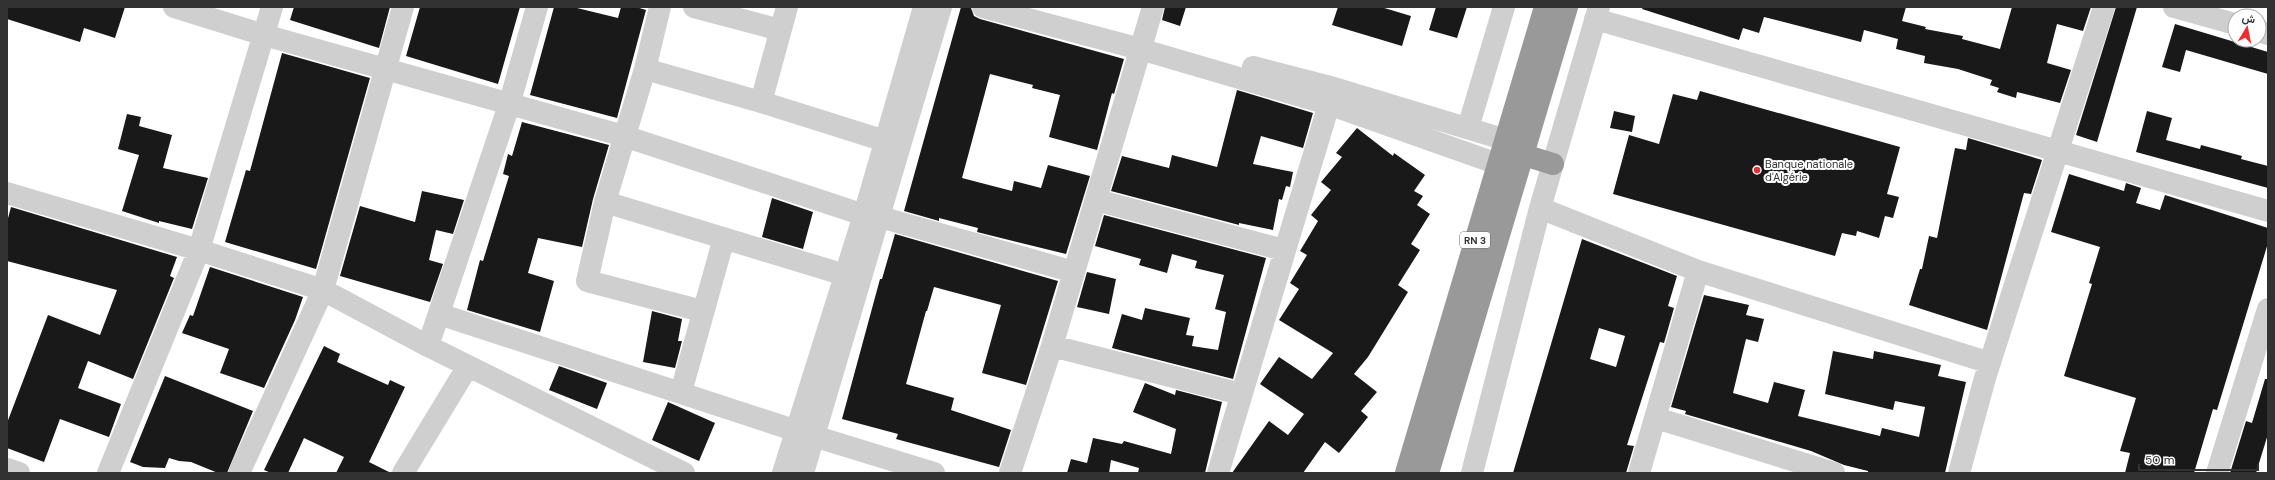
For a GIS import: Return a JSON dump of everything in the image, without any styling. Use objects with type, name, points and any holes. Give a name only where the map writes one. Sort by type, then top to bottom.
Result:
[{"type":"highway","name":"RN 3","points":[[1406,473],[1498,164],[1504,139],[1545,7]]},
{"type":"highway","name":"RN 3","points":[[1428,473],[1567,7]]},
{"type":"highway","points":[[1523,157],[1553,164]]},
{"type":"street","points":[[174,7],[264,35],[509,105],[624,136],[872,216],[1074,272]]},
{"type":"street","points":[[108,473],[199,250],[272,7]]},
{"type":"street","points":[[239,473],[323,290],[403,7]]},
{"type":"street","points":[[428,346],[509,105],[537,7]]},
{"type":"street","points":[[660,7],[645,69],[605,202],[587,280],[702,311]]},
{"type":"street","points":[[694,7],[780,30]]},
{"type":"street","points":[[761,102],[787,7]]},
{"type":"street","points":[[872,216],[885,141],[924,7]]},
{"type":"street","points":[[784,473],[805,434],[872,216],[941,7]]},
{"type":"street","points":[[983,7],[1142,44],[1331,96],[1468,128],[1504,139],[1523,157]]},
{"type":"street","points":[[1038,7],[1142,44]]},
{"type":"street","points":[[1010,473],[1052,346],[1153,7]]},
{"type":"street","points":[[1468,128],[1504,7]]},
{"type":"street","points":[[1959,473],[1990,363],[2104,7]]},
{"type":"street","points":[[2174,7],[2227,22]]},
{"type":"street","points":[[1472,473],[1540,208],[1597,13],[2058,151],[2268,211]]},
{"type":"street","points":[[645,69],[761,102],[885,141]]},
{"type":"street","points":[[1331,96],[1498,164],[1523,157]]},
{"type":"street","points":[[1218,473],[1331,96]]},
{"type":"street","points":[[7,193],[199,250],[323,290],[428,346],[684,473]]},
{"type":"street","points":[[1096,200],[1284,250]]},
{"type":"street","points":[[605,202],[853,277]]},
{"type":"street","points":[[1540,208],[1698,271],[1990,363]]},
{"type":"street","points":[[681,392],[702,311],[724,238]]},
{"type":"street","points":[[1639,473],[1698,271]]},
{"type":"street","points":[[2217,473],[2268,309]]},
{"type":"street","points":[[439,314],[681,392],[805,434],[934,473]]},
{"type":"street","points":[[1052,346],[1241,394]]},
{"type":"street","points":[[403,473],[468,366]]},
{"type":"street","points":[[1656,418],[1834,473]]},
{"type":"street","points":[[803,473],[805,434]]},
{"type":"street","points":[[7,469],[19,473]]},
{"type":"building","points":[[7,7],[125,7],[115,38],[84,28],[80,42],[7,19]]},
{"type":"building","points":[[294,7],[390,7],[379,48],[290,20]]},
{"type":"building","points":[[420,7],[520,7],[498,84],[406,56]]},
{"type":"building","points":[[554,7],[573,7],[618,18],[621,7],[636,7],[646,10],[617,118],[530,95]]},
{"type":"building","points":[[961,7],[971,8],[974,16],[980,19],[1124,59],[1114,94],[1112,93],[1097,150],[1049,137],[1060,95],[1032,88],[1033,85],[990,74],[962,178],[1012,191],[1014,181],[1041,188],[1048,165],[1090,176],[1066,254],[977,232],[978,228],[939,218],[939,221],[904,211]]},
{"type":"building","points":[[1165,7],[1186,7],[1180,26],[1162,20]]},
{"type":"building","points":[[1338,7],[1381,7],[1411,16],[1402,46],[1332,25]]},
{"type":"building","points":[[1436,7],[1467,7],[1457,38],[1429,30]]},
{"type":"building","points":[[1643,7],[1906,7],[1902,21],[1926,27],[1925,29],[1963,36],[1962,39],[2000,49],[2012,7],[2091,7],[2083,31],[2057,24],[2047,63],[2071,70],[2060,103],[2017,92],[2016,98],[1997,92],[1999,88],[1990,85],[1992,80],[1958,69],[1924,63],[1925,56],[1896,49],[1898,39],[1864,30],[1861,42],[1764,17],[1759,33],[1743,28],[1739,40],[1642,9]]},
{"type":"building","points":[[2116,7],[2137,7],[2097,142],[2076,135]]},
{"type":"building","points":[[2175,24],[2227,40],[2227,48],[2255,48],[2268,52],[2268,74],[2186,50],[2180,72],[2162,67]]},
{"type":"building","points":[[282,53],[370,78],[316,269],[225,242],[246,170],[250,171]]},
{"type":"building","points":[[1237,90],[1313,113],[1303,148],[1261,136],[1253,164],[1293,172],[1290,187],[1286,186],[1282,200],[1279,199],[1273,230],[1239,223],[1239,225],[1111,191],[1122,156],[1169,168],[1172,155],[1217,167]]},
{"type":"building","name":"Banque nationale d'Algérie","points":[[1700,91],[1900,147],[1887,194],[1899,197],[1893,218],[1885,216],[1879,238],[1857,231],[1856,236],[1842,233],[1835,256],[1613,194],[1629,135],[1659,144],[1673,94],[1697,100]]},
{"type":"building","points":[[1614,111],[1635,116],[1632,132],[1610,128]]},
{"type":"building","points":[[2147,111],[2172,118],[2166,140],[2200,149],[2201,145],[2242,156],[2241,159],[2268,166],[2268,188],[2136,152]]},
{"type":"building","points":[[127,114],[141,117],[139,126],[172,135],[163,168],[208,178],[192,229],[159,221],[159,223],[122,211],[139,155],[118,149]]},
{"type":"building","points":[[522,122],[609,145],[593,199],[582,247],[538,238],[528,273],[554,281],[540,332],[467,310],[480,260],[483,261],[509,176],[503,174],[508,154],[512,156]]},
{"type":"building","points":[[1357,128],[1393,156],[1394,153],[1425,175],[1414,191],[1423,196],[1417,205],[1430,214],[1411,244],[1420,250],[1398,285],[1408,292],[1368,357],[1354,374],[1377,392],[1361,411],[1368,417],[1339,453],[1325,442],[1303,473],[1232,473],[1269,421],[1288,435],[1304,414],[1260,384],[1279,357],[1312,379],[1333,353],[1279,320],[1299,289],[1290,283],[1307,255],[1300,251],[1318,221],[1311,215],[1331,190],[1321,182],[1342,157],[1336,153]]},
{"type":"building","points":[[1968,138],[2042,160],[2031,194],[2024,193],[1987,330],[1909,305],[1920,269],[1922,269],[1929,236],[1937,238],[1955,148],[1966,150]]},
{"type":"building","points":[[2069,174],[2124,191],[2126,183],[2141,188],[2136,203],[2160,210],[2165,195],[2268,228],[2268,243],[2217,410],[2213,409],[2194,473],[2125,473],[2130,453],[2120,451],[2136,398],[2064,376],[2092,284],[2089,283],[2100,247],[2051,232]]},
{"type":"building","points":[[422,191],[464,200],[453,234],[436,230],[429,260],[443,264],[430,302],[340,276],[360,206],[415,222]]},
{"type":"building","points":[[772,198],[813,212],[803,249],[762,237]]},
{"type":"building","points":[[11,207],[177,257],[170,276],[174,278],[133,379],[88,361],[78,388],[121,404],[109,437],[60,419],[44,462],[7,448],[7,423],[48,315],[100,335],[117,290],[7,261],[7,222]]},
{"type":"building","points":[[1104,215],[1266,258],[1233,379],[1112,348],[1122,314],[1142,320],[1145,308],[1190,318],[1186,335],[1194,336],[1192,346],[1218,350],[1226,312],[1215,309],[1224,275],[1195,268],[1197,261],[1172,254],[1167,273],[1139,265],[1141,259],[1095,246]]},
{"type":"building","points":[[895,234],[1058,281],[1026,385],[982,373],[1001,305],[934,287],[926,311],[906,384],[954,398],[951,410],[1011,430],[999,467],[896,439],[898,434],[842,419],[880,279],[882,279]]},
{"type":"building","points":[[1582,239],[1677,276],[1668,306],[1674,308],[1664,343],[1660,342],[1627,445],[1634,446],[1626,473],[1513,473]],"holes":[[[1599,328],[1625,336],[1616,367],[1590,359]]]},
{"type":"building","points":[[210,267],[303,297],[295,320],[264,388],[220,373],[229,349],[182,333],[190,315],[193,316]]},
{"type":"building","points":[[1087,272],[1116,279],[1109,314],[1077,307]]},
{"type":"building","points":[[1704,295],[1749,305],[1746,315],[1764,319],[1758,342],[1746,339],[1733,393],[1768,403],[1774,382],[1805,390],[1798,416],[1880,436],[1882,428],[1919,437],[1925,407],[1895,401],[1893,410],[1825,394],[1833,351],[1873,359],[1874,351],[1941,365],[1938,376],[1966,382],[1945,473],[1868,473],[1868,471],[1844,465],[1811,451],[1685,414],[1686,411],[1671,407]]},
{"type":"building","points":[[652,311],[682,319],[678,341],[682,341],[675,368],[643,362]]},
{"type":"building","points":[[324,346],[340,354],[337,362],[388,385],[390,380],[405,387],[369,462],[391,473],[336,473],[344,457],[304,438],[288,473],[271,473],[264,470]]},
{"type":"building","points":[[559,366],[607,383],[597,409],[549,390]]},
{"type":"building","points":[[165,376],[253,411],[227,473],[218,473],[191,462],[169,458],[165,468],[143,467],[130,462]]},
{"type":"building","points":[[2265,379],[2268,379],[2268,434],[2256,473],[2230,473],[2246,421],[2252,423]]},
{"type":"building","points":[[1145,383],[1175,395],[1176,390],[1222,402],[1205,473],[1138,473],[1139,468],[1111,460],[1109,473],[1067,473],[1071,459],[1087,463],[1093,438],[1122,444],[1124,441],[1171,454],[1176,429],[1133,412]]},
{"type":"building","points":[[668,402],[715,423],[699,461],[652,440]]},
{"type":"place","name":"Banque nationale d'Algérie","points":[[1757,170]]}]
